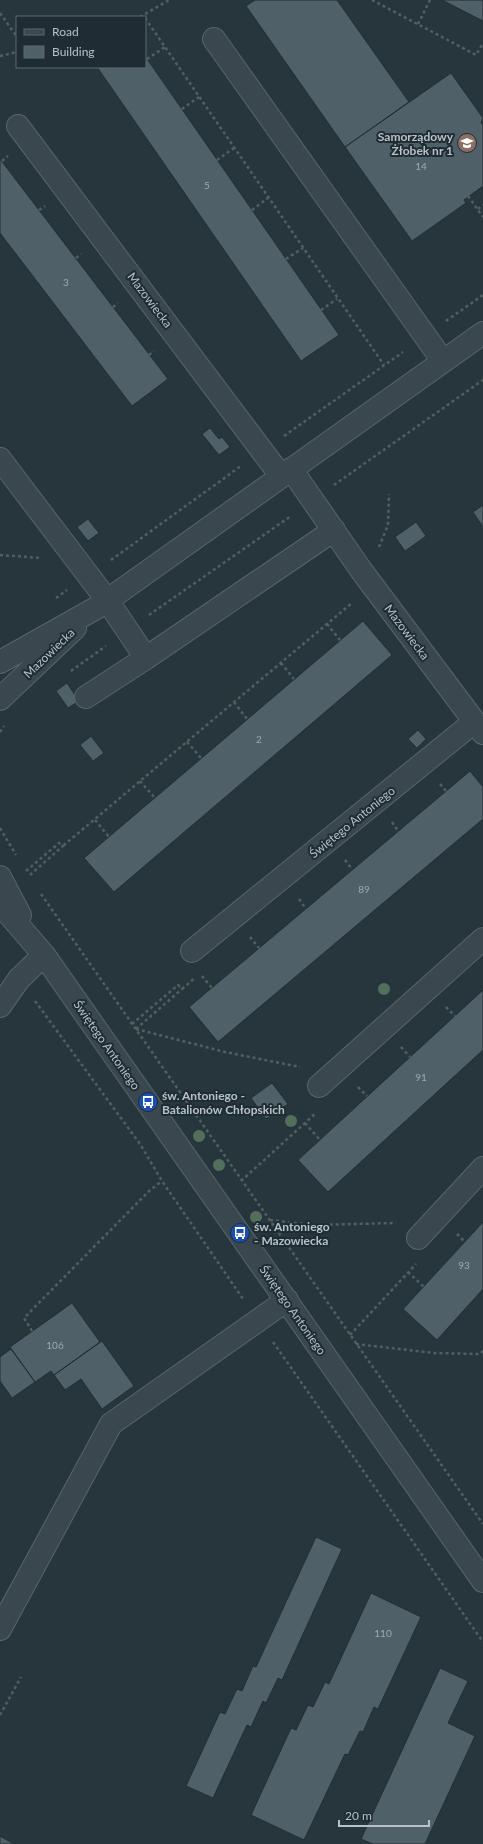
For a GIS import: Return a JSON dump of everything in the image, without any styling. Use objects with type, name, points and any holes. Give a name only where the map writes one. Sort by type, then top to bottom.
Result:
[{"type":"street","points":[[214,39],[443,361]]},
{"type":"street","name":"Mazowiecka","points":[[18,126],[286,472],[313,501],[478,728]]},
{"type":"street","name":"Mazowiecka","points":[[0,662],[102,604],[483,333]]},
{"type":"street","points":[[0,459],[102,604],[128,630],[146,658]]},
{"type":"street","points":[[86,697],[334,530]]},
{"type":"street","name":"Mazowiecka","points":[[0,699],[102,604]]},
{"type":"street","name":"Świętego Antoniego","points":[[192,951],[478,728]]},
{"type":"street","name":"Świętego Antoniego","points":[[0,877],[39,948]]},
{"type":"street","name":"Świętego Antoniego","points":[[0,904],[39,948],[483,1581]]},
{"type":"street","points":[[319,1086],[483,939]]},
{"type":"street","points":[[0,1006],[39,948]]},
{"type":"street","points":[[418,1238],[483,1168]]},
{"type":"street","points":[[0,1629],[111,1424],[287,1300]]},
{"type":"path","points":[[144,16],[168,0]]},
{"type":"path","points":[[372,0],[476,55],[483,43]]},
{"type":"path","points":[[418,24],[430,0]]},
{"type":"path","points":[[0,13],[16,36]]},
{"type":"path","points":[[146,21],[384,365]]},
{"type":"path","points":[[147,59],[165,47]]},
{"type":"path","points":[[0,56],[16,52]]},
{"type":"path","points":[[182,109],[199,97]]},
{"type":"path","points":[[217,160],[234,148]]},
{"type":"path","points":[[468,196],[483,217]]},
{"type":"path","points":[[252,210],[268,198]]},
{"type":"path","points":[[478,209],[483,205]]},
{"type":"path","points":[[286,259],[303,248]]},
{"type":"path","points":[[321,310],[337,299]]},
{"type":"path","points":[[69,672],[483,380]]},
{"type":"path","points":[[367,577],[388,525],[389,494]]},
{"type":"path","points":[[0,555],[43,558]]},
{"type":"path","points":[[29,876],[358,598]]},
{"type":"path","points":[[327,624],[340,640]]},
{"type":"path","points":[[280,663],[294,679]]},
{"type":"path","points":[[234,702],[248,719]]},
{"type":"path","points":[[187,742],[201,758]]},
{"type":"path","points":[[140,781],[155,798]]},
{"type":"path","points":[[95,820],[109,837]]},
{"type":"path","points":[[0,828],[18,859]]},
{"type":"path","points":[[26,871],[59,843],[64,845]]},
{"type":"path","points":[[22,865],[33,882]]},
{"type":"path","points":[[38,889],[483,1524]]},
{"type":"path","points":[[295,894],[306,909]]},
{"type":"path","points":[[248,934],[259,948]]},
{"type":"path","points":[[200,974],[212,988]]},
{"type":"path","points":[[135,1029],[182,989]]},
{"type":"path","points":[[135,1029],[225,1052],[299,1066],[319,1086]]},
{"type":"path","points":[[305,1123],[320,1140]]},
{"type":"path","points":[[32,1331],[24,1318],[149,1191],[162,1181]]},
{"type":"path","points":[[270,1220],[313,1225],[399,1223],[418,1238]]},
{"type":"path","points":[[408,1272],[424,1288]]},
{"type":"path","points":[[356,1344],[434,1353],[480,1354],[483,1351]]},
{"type":"path","points":[[0,1715],[21,1677]]},
{"type":"building","points":[[255,0],[337,0],[409,102],[345,147],[246,6]]},
{"type":"building","points":[[442,0],[483,0],[483,21]]},
{"type":"building","points":[[146,57],[339,335],[301,361],[98,68],[146,68]]},
{"type":"building","points":[[451,73],[483,118],[481,123],[483,125],[483,186],[464,200],[466,203],[412,241],[345,147]]},
{"type":"building","points":[[0,159],[168,379],[132,406],[0,233]]},
{"type":"building","points":[[210,428],[219,439],[222,437],[230,447],[219,455],[202,434]]},
{"type":"building","points":[[483,505],[483,527],[473,512]]},
{"type":"building","points":[[88,519],[99,533],[88,541],[77,527]]},
{"type":"building","points":[[416,522],[426,536],[405,551],[395,537]]},
{"type":"building","points":[[363,621],[392,655],[114,892],[84,858]]},
{"type":"building","points":[[67,683],[79,701],[68,708],[56,691]]},
{"type":"building","points":[[418,730],[426,739],[417,748],[408,739]]},
{"type":"building","points":[[91,736],[104,753],[93,761],[80,745]]},
{"type":"building","points":[[470,771],[483,787],[483,819],[218,1042],[189,1007]]},
{"type":"building","points":[[483,990],[483,1050],[328,1192],[298,1160]]},
{"type":"building","points":[[272,1083],[288,1104],[266,1119],[251,1098]]},
{"type":"building","points":[[483,1222],[483,1289],[437,1340],[403,1309]]},
{"type":"building","points":[[72,1303],[100,1342],[54,1375],[51,1371],[35,1382],[10,1347]]},
{"type":"building","points":[[102,1341],[134,1386],[102,1409],[81,1379],[65,1390],[54,1375]]},
{"type":"building","points":[[11,1349],[35,1382],[12,1398],[0,1381],[0,1357]]},
{"type":"building","points":[[316,1537],[342,1549],[282,1680],[278,1678],[266,1703],[263,1701],[251,1727],[247,1725],[213,1798],[186,1786],[220,1712],[225,1714],[237,1689],[242,1691],[253,1666],[256,1667]]},
{"type":"building","points":[[371,1593],[421,1617],[378,1709],[374,1707],[363,1732],[360,1731],[348,1755],[345,1754],[304,1840],[251,1815],[291,1728],[296,1730],[308,1705],[313,1707],[325,1682],[329,1684]]},
{"type":"building","points":[[440,1668],[468,1681],[448,1723],[475,1736],[425,1844],[373,1844],[361,1839]]},
{"type":"building","points":[[0,1836],[14,1844],[0,1844]]},
{"type":"place","name":"Samorządowy Żłobek nr 1","points":[[467,143]]},
{"type":"place","name":"św. Antoniego - Batalionów Chłopskich","points":[[148,1102]]},
{"type":"place","name":"św. Antoniego - Mazowiecka","points":[[240,1233]]}]
